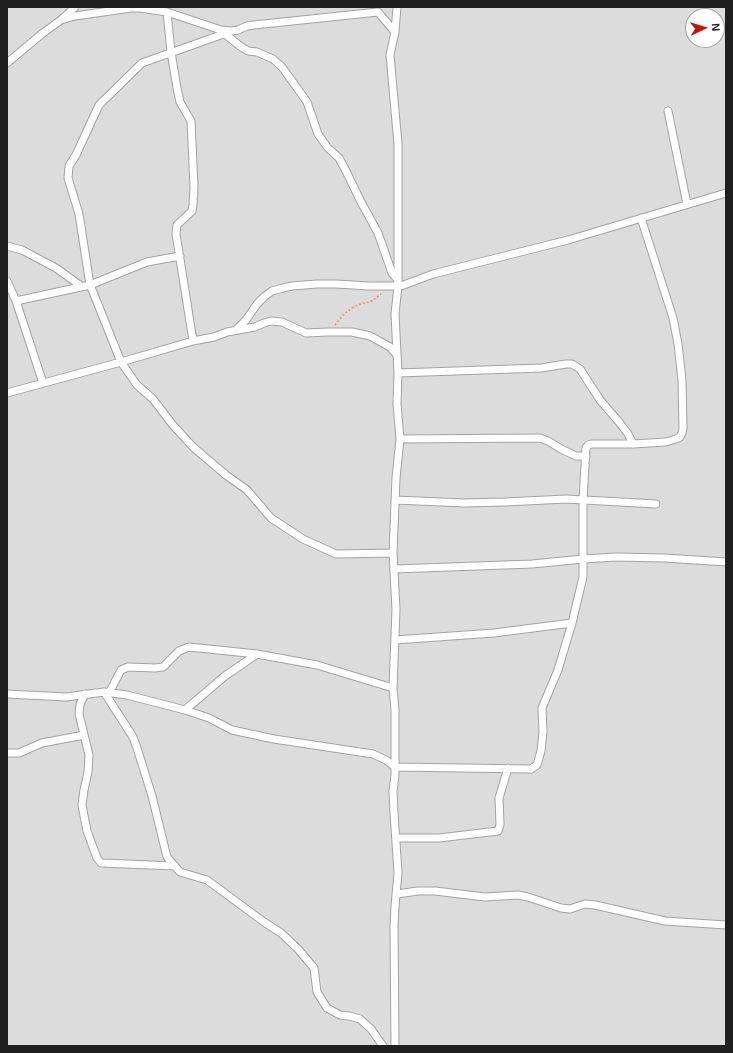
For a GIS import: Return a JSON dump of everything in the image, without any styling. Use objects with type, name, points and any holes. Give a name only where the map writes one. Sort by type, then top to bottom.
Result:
[{"type":"street","points":[[7,63],[75,7]]},
{"type":"street","points":[[395,1046],[394,933],[398,873],[393,791],[395,775],[395,710],[393,688],[396,609],[393,553],[396,478],[400,439],[397,404],[398,373],[396,314],[398,144],[390,55],[395,32],[397,7]]},
{"type":"street","points":[[61,20],[76,16],[130,8],[140,8],[167,12],[221,30],[232,31]]},
{"type":"street","points":[[393,553],[336,554],[303,538],[271,518],[247,490],[193,448],[153,399],[137,385],[122,362],[90,284],[79,214],[68,178],[69,166],[76,155],[99,105],[142,63],[247,26],[376,10],[395,32]]},
{"type":"street","points":[[167,12],[171,52],[180,102],[191,121],[194,205],[192,211],[177,225],[176,234],[193,341]]},
{"type":"street","points":[[225,34],[248,51],[257,52],[273,59],[282,67],[307,102],[318,134],[328,148],[338,158],[346,171],[378,233],[396,284]]},
{"type":"street","points":[[668,110],[687,204]]},
{"type":"street","points":[[236,330],[246,320],[257,304],[272,291],[292,286],[317,284],[396,284],[568,240],[726,193]]},
{"type":"street","points":[[7,694],[66,697],[106,692],[127,695],[185,710],[209,718],[232,730],[274,739],[373,754],[386,760],[395,767],[531,769],[537,764],[541,751],[543,732],[542,708],[558,670],[572,623],[583,577],[583,500],[586,448],[588,445],[592,444],[633,444],[671,441],[680,437],[683,428],[682,380],[678,344],[669,304],[641,218]]},
{"type":"street","points":[[7,246],[22,250],[56,268],[81,286]]},
{"type":"street","points":[[16,301],[90,284],[147,262],[180,256]]},
{"type":"street","points":[[7,280],[16,301],[43,383]]},
{"type":"street","points":[[7,393],[193,341],[276,321],[282,322],[306,333],[352,332],[370,336],[390,347],[397,355]]},
{"type":"street","points":[[398,373],[541,368],[572,364],[580,369],[600,400],[628,434],[633,444]]},
{"type":"street","points":[[400,439],[540,438],[576,456],[586,456]]},
{"type":"street","points":[[395,500],[464,503],[566,499],[656,504]]},
{"type":"street","points":[[394,568],[532,564],[583,559],[616,558],[665,558],[726,562]]},
{"type":"street","points":[[395,640],[494,633],[572,623]]},
{"type":"street","points":[[106,692],[121,670],[128,667],[163,667],[179,651],[189,647],[257,654],[317,665],[393,688]]},
{"type":"street","points":[[185,710],[225,676],[257,654]]},
{"type":"street","points":[[106,692],[133,737],[152,796],[167,857],[180,872],[207,880],[281,933],[298,949],[314,968],[317,992],[327,1008],[340,1015],[360,1019],[371,1029],[383,1046]]},
{"type":"street","points":[[85,694],[80,704],[79,714],[89,755],[88,772],[82,805],[87,831],[99,861],[101,863],[175,866]]},
{"type":"street","points":[[7,753],[19,753],[42,743],[84,735]]},
{"type":"street","points":[[396,838],[439,838],[498,831],[500,825],[499,798],[508,768]]},
{"type":"street","points":[[397,894],[418,891],[435,891],[485,897],[518,895],[561,908],[570,909],[585,904],[595,905],[665,921],[726,926]]},
{"type":"path","points":[[328,332],[344,314],[357,305],[372,301],[396,284]]},
{"type":"shaded area","points":[[7,7],[726,7],[726,1046],[7,1046]]}]
